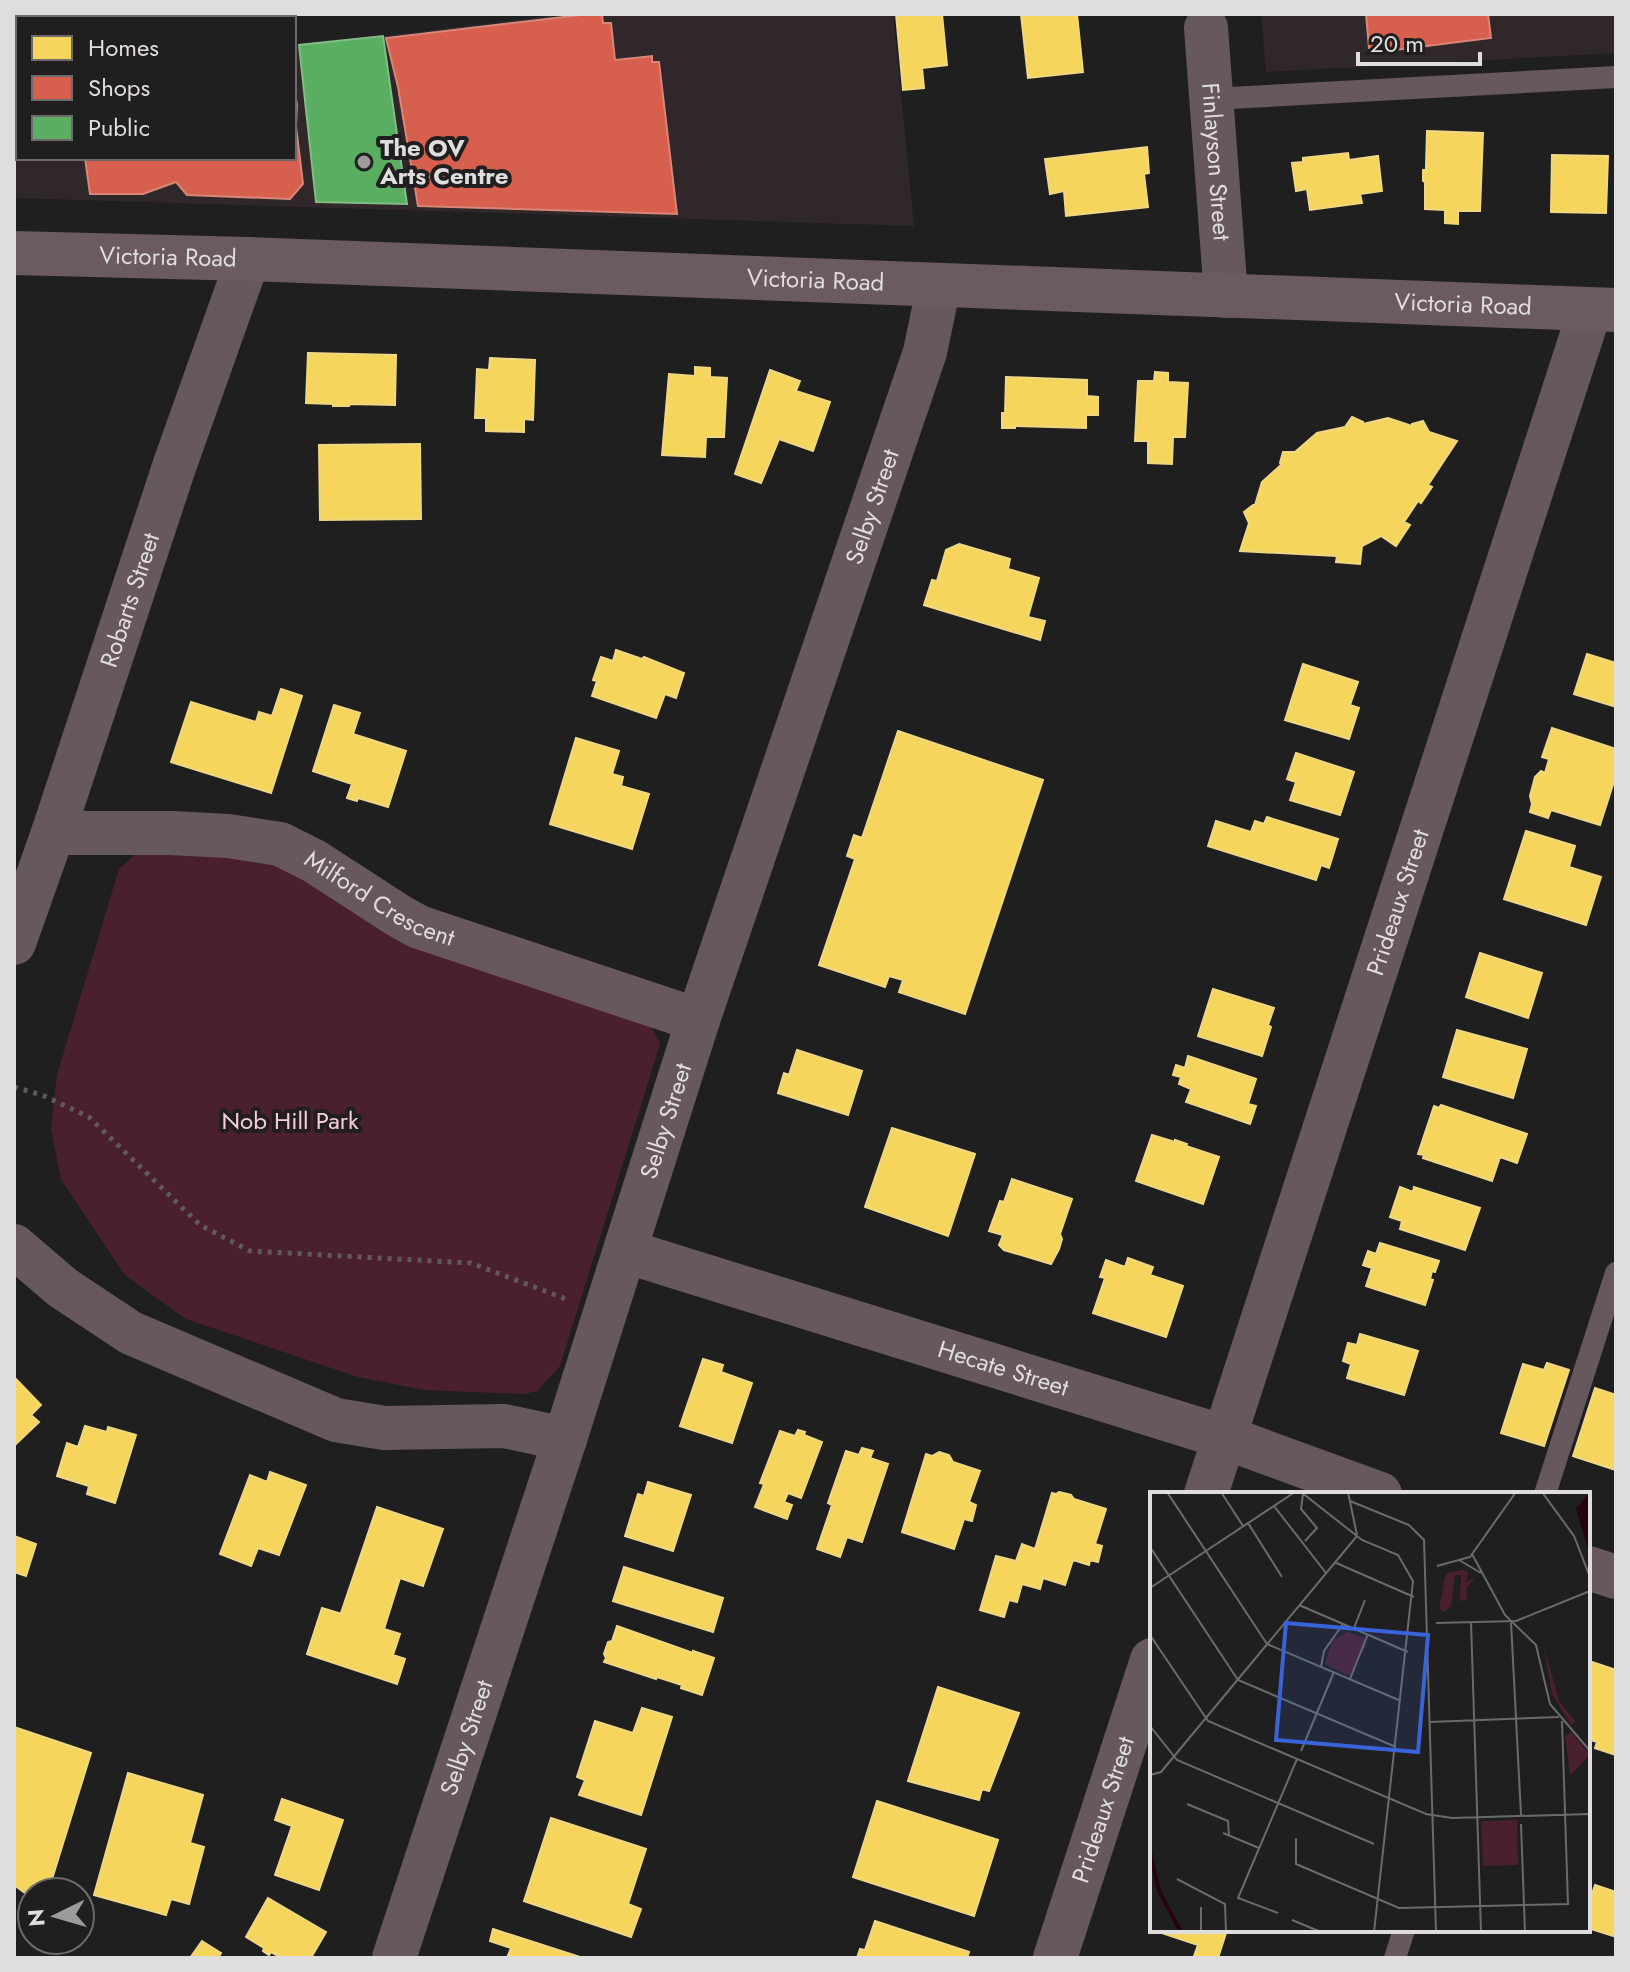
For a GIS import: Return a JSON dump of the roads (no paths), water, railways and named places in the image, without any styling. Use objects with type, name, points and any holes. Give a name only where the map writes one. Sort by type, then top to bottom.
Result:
[{"type":"street","name":"Finlayson Street","points":[[1206,28],[1226,296]]},
{"type":"street","name":"Victoria Road","points":[[14,253],[1603,310]]},
{"type":"street","name":"Robarts Street","points":[[14,943],[175,464],[248,259]]},
{"type":"street","name":"Selby Street","points":[[394,1958],[565,1439],[698,1020],[925,352],[939,285]]},
{"type":"street","name":"Prideaux Street","points":[[1207,1492],[1603,310]]},
{"type":"street","name":"Milford Crescent","points":[[53,833],[171,833],[228,836],[280,844],[314,861],[419,927],[698,1020]]},
{"type":"street","points":[[14,1246],[63,1288],[131,1333],[336,1420],[384,1428],[504,1426],[565,1439]]},
{"type":"street","name":"Hecate Street","points":[[625,1251],[1224,1437],[1375,1492]]},
{"type":"street","points":[[1590,1569],[1616,1577]]},
{"type":"street","name":"Prideaux Street","points":[[1055,1958],[1150,1666]]},
{"type":"lane","points":[[1212,99],[1616,77]]},
{"type":"lane","points":[[1546,1492],[1616,1273]]},
{"type":"lane","points":[[1395,1958],[1403,1932]]},
{"type":"place","name":"The OV Arts Centre","points":[[364,162]]},
{"type":"park label","name":"Nob Hill Park","points":[[290,1121]]}]
